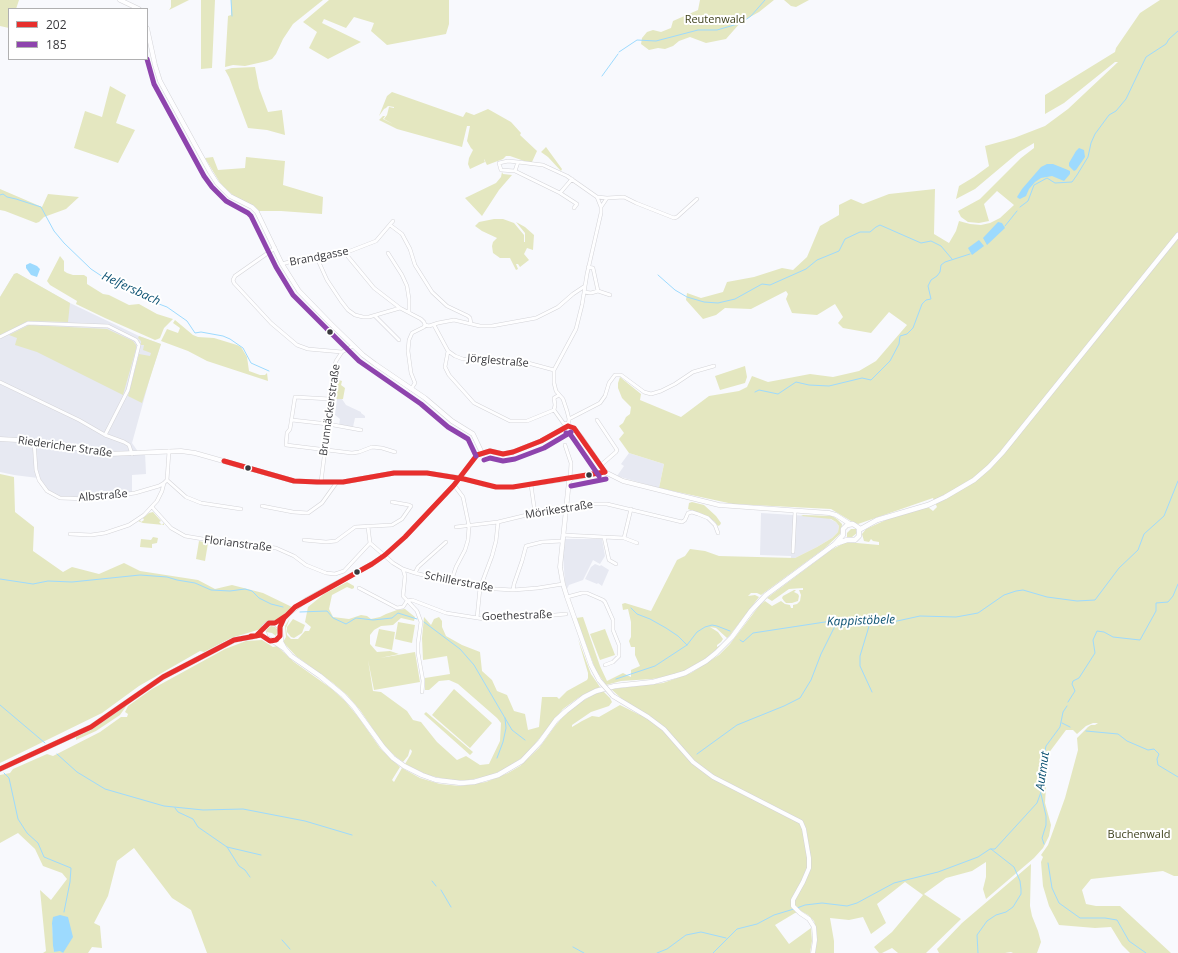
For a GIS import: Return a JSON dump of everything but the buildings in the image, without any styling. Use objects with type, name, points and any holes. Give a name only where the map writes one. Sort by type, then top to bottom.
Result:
[{"type":"main road","points":[[263,630],[264,636],[268,640],[273,641],[285,649],[291,656],[320,676],[342,695],[354,707],[383,747],[393,758],[404,766],[422,776],[436,780],[462,783],[474,782],[498,775],[522,761],[531,753],[556,720],[566,710],[584,697],[596,691],[614,686],[653,682],[675,676],[695,668],[706,661],[720,650],[732,637],[759,601],[835,544],[843,535],[844,527],[850,524],[858,528],[897,513],[928,505],[974,480],[1002,453],[1178,235]]},
{"type":"main road","points":[[835,544],[847,540],[853,541],[857,539],[859,536],[858,528]]},
{"type":"main road","points":[[843,535],[847,540]]},
{"type":"main road","points":[[256,636],[266,625],[275,623],[280,627],[280,636],[285,649]]},
{"type":"main road","points":[[0,769],[91,727],[163,677],[201,656],[234,640],[264,636]]},
{"type":"main road","points":[[273,641],[280,636]]},
{"type":"street","points":[[120,0],[137,8]]},
{"type":"street","points":[[148,33],[160,81],[210,172],[217,183],[230,196],[255,209],[282,264],[299,291],[330,324],[375,364],[425,398],[452,421],[474,434],[482,452]]},
{"type":"street","points":[[574,208],[577,204],[560,193],[515,171],[501,170],[499,163],[508,161],[543,165],[572,179],[597,197],[624,197],[674,218],[678,217],[697,199]]},
{"type":"street","points":[[515,171],[518,162]]},
{"type":"street","points":[[560,193],[572,179]]},
{"type":"street","points":[[275,623],[284,618],[295,607],[306,600],[372,564],[385,555],[405,538],[454,485],[474,458],[482,452],[490,451],[503,454],[513,452],[541,441],[568,425],[569,419],[563,399],[559,395],[554,383],[554,370],[576,330],[582,305],[588,267],[601,213],[601,207],[597,197]]},
{"type":"street","points":[[601,207],[608,198]]},
{"type":"street","name":"Brandgasse","points":[[282,264],[298,259],[316,258],[345,253],[376,241],[392,221]]},
{"type":"street","points":[[390,225],[402,234],[416,265],[432,292],[447,306],[468,316],[471,324]]},
{"type":"street","points":[[275,248],[235,276],[233,280],[234,283],[270,323],[298,345],[308,349],[342,352]]},
{"type":"street","points":[[345,253],[374,288],[400,308],[421,319],[425,325]]},
{"type":"street","points":[[388,253],[407,286],[409,312]]},
{"type":"street","points":[[316,258],[327,280],[348,310],[355,315],[363,317],[375,316],[400,308]]},
{"type":"street","points":[[588,267],[593,268],[598,291]]},
{"type":"street","points":[[411,389],[414,383],[411,373],[409,340],[412,334],[425,325],[434,325],[454,320],[482,326],[492,326],[536,318],[558,308],[573,294],[585,286]]},
{"type":"street","points":[[584,292],[591,293],[598,291],[610,295]]},
{"type":"street","points":[[375,316],[399,340]]},
{"type":"street","points":[[0,337],[28,323],[108,326],[136,340],[139,345],[128,390],[105,434]]},
{"type":"street","points":[[434,325],[448,351],[445,367],[449,375],[474,403],[513,422],[519,420],[527,421],[543,413],[554,410]]},
{"type":"street","name":"Brunnäckerstraße","points":[[321,482],[334,368],[336,361],[342,352],[353,346]]},
{"type":"street","name":"Jörglestraße","points":[[448,351],[455,356],[463,358],[528,364],[554,370]]},
{"type":"street","points":[[569,419],[600,403],[605,396],[609,383],[615,375],[621,375],[644,392],[651,394],[662,391],[693,372],[714,366]]},
{"type":"street","points":[[0,382],[129,445],[132,454]]},
{"type":"street","points":[[559,395],[554,398],[554,410],[564,424],[574,428],[605,472],[623,481],[712,504],[734,507],[829,513],[850,524]]},
{"type":"street","points":[[330,399],[294,397],[292,420],[290,429],[287,433],[286,445],[352,453],[372,447],[395,452]]},
{"type":"street","points":[[292,420],[328,424],[361,430]]},
{"type":"street","points":[[597,420],[617,450],[601,465]]},
{"type":"street","name":"Riedericher Straße","points":[[0,439],[34,441],[110,454],[132,454],[164,450],[181,450],[294,480],[337,482],[394,473],[427,473],[460,478]]},
{"type":"street","name":"Albstraße","points":[[34,441],[36,470],[39,480],[47,491],[60,498],[90,499],[135,493],[159,486],[166,482]]},
{"type":"street","points":[[565,445],[571,464],[560,567],[567,597],[591,665],[599,680],[613,696],[648,717],[664,729],[693,762],[713,777],[801,822],[804,829],[809,858],[809,868],[793,900],[793,906],[800,914],[809,919],[814,927],[813,953]]},
{"type":"street","points":[[70,534],[105,533],[118,529],[135,521],[152,507],[166,482],[169,451]]},
{"type":"street","points":[[460,478],[496,487],[531,485],[605,472]]},
{"type":"street","points":[[166,482],[186,497],[201,503],[241,509]]},
{"type":"street","points":[[262,506],[293,512],[308,513],[322,503],[337,482]]},
{"type":"street","points":[[451,582],[456,567],[465,550],[468,540],[469,526],[463,497],[454,485]]},
{"type":"street","points":[[531,485],[535,513]]},
{"type":"street","points":[[304,540],[326,542],[336,541],[355,528],[392,525],[402,519],[411,506],[392,502]]},
{"type":"street","name":"Mörikestraße","points":[[456,527],[498,522],[535,513],[585,504],[607,504],[682,522],[685,520],[688,513],[692,512],[708,518],[715,525],[718,532]]},
{"type":"street","name":"Florianstraße","points":[[152,507],[171,528],[185,536],[221,542],[276,548],[294,556],[306,565],[326,573],[335,574],[344,571],[370,543]]},
{"type":"street","points":[[624,538],[631,509]]},
{"type":"street","points":[[793,552],[795,511]]},
{"type":"street","points":[[841,518],[844,527]]},
{"type":"street","points":[[477,618],[480,588],[492,556],[496,541],[498,522]]},
{"type":"street","points":[[368,527],[370,543],[385,555]]},
{"type":"street","points":[[563,535],[624,538],[637,543]]},
{"type":"street","points":[[604,537],[609,560],[616,564]]},
{"type":"street","points":[[415,573],[418,567],[446,542]]},
{"type":"street","points":[[513,590],[526,546],[542,542],[562,542]]},
{"type":"street","name":"Schillerstraße","points":[[385,555],[393,563],[403,569],[480,588],[513,590],[563,584]]},
{"type":"street","points":[[403,569],[405,576],[403,596],[417,612],[421,622],[418,648],[423,681],[422,692]]},
{"type":"street","name":"Goethestraße","points":[[359,588],[397,608],[403,607],[407,601],[412,600],[446,613],[477,618],[522,618],[566,614]]},
{"type":"street","points":[[567,597],[582,592],[605,602],[613,620],[613,630],[619,645],[619,656],[613,662],[605,665]]},
{"type":"street","points":[[280,627],[284,618]]},
{"type":"shaded area","points":[[17,273],[70,303],[139,336],[161,344],[132,443],[139,453],[145,452],[146,474],[132,475],[132,493],[90,499],[60,498],[50,493],[38,478],[0,472],[0,297],[14,274]]},
{"type":"shaded area","points":[[337,399],[342,399],[346,405],[361,412],[365,418],[355,418],[353,427],[339,425],[340,419],[335,415]]},
{"type":"shaded area","points":[[629,453],[664,464],[659,488],[617,476],[624,466],[621,464]]},
{"type":"shaded area","points":[[761,513],[826,517],[836,522],[839,526],[838,532],[832,538],[795,558],[791,558],[791,556],[760,555]]},
{"type":"shaded area","points":[[565,539],[602,539],[605,556],[600,564],[593,560],[583,580],[569,585],[567,589],[563,556]]},
{"type":"shaded area","points":[[595,564],[601,565],[609,570],[602,586],[598,583],[597,584],[585,579],[591,567]]},
{"type":"green space","points":[[0,0],[19,0],[16,8],[8,8],[8,28],[0,26]]},
{"type":"green space","points":[[171,0],[189,0],[169,10],[171,7]]},
{"type":"green space","points":[[201,0],[215,0],[212,68],[201,69]]},
{"type":"green space","points":[[231,0],[323,0],[293,24],[272,59],[245,66],[233,65],[225,67],[228,16],[231,15]]},
{"type":"green space","points":[[329,0],[449,0],[449,24],[446,34],[387,45],[371,31],[374,23],[354,17],[346,28],[324,19],[322,23],[361,42],[328,59],[309,48],[317,32],[303,22]]},
{"type":"green space","name":"Reutenwald","points":[[700,0],[774,0],[759,12],[741,22],[726,39],[706,43],[690,37],[665,49],[658,48],[649,50],[641,44],[642,38],[647,32],[653,30],[661,32],[671,28],[673,21],[698,10]]},
{"type":"green space","points":[[784,0],[809,0],[796,7],[791,6]]},
{"type":"green space","name":"Buchenwald","points":[[1160,0],[1178,0],[1178,876],[1174,876],[1163,871],[1091,879],[1082,890],[1086,904],[1096,906],[1120,906],[1171,953],[1130,953],[1122,945],[1111,927],[1095,928],[1059,925],[1049,906],[1043,886],[1041,862],[1043,857],[1041,855],[1048,845],[1065,798],[1078,750],[1077,738],[1088,727],[1098,723],[1093,723],[1086,726],[1077,734],[1073,730],[1066,730],[1048,754],[1045,803],[1051,825],[1049,836],[1043,848],[1034,858],[986,899],[983,889],[986,877],[986,862],[972,871],[946,878],[924,894],[961,919],[926,953],[898,953],[892,948],[879,953],[874,947],[892,932],[923,895],[905,882],[877,904],[886,923],[871,934],[863,917],[849,920],[830,918],[834,941],[834,953],[814,953],[816,930],[814,921],[801,911],[775,925],[789,944],[811,928],[812,941],[810,953],[207,953],[191,910],[172,898],[134,848],[117,861],[108,896],[94,923],[100,926],[102,948],[92,947],[88,953],[63,953],[43,953],[46,951],[40,890],[51,900],[67,879],[62,873],[43,866],[35,849],[18,833],[0,843],[0,775],[10,773],[13,769],[47,754],[53,756],[100,732],[121,717],[127,717],[128,714],[125,712],[128,706],[152,689],[225,649],[246,641],[262,640],[273,647],[277,646],[294,662],[332,689],[345,701],[359,718],[380,748],[400,767],[392,780],[394,782],[402,768],[420,778],[440,784],[460,786],[486,782],[508,773],[520,766],[539,748],[567,712],[577,704],[595,694],[603,691],[612,702],[609,706],[591,712],[572,725],[572,727],[592,716],[599,717],[620,705],[640,715],[641,711],[622,699],[611,689],[663,683],[691,673],[719,655],[730,644],[759,606],[765,601],[772,606],[781,601],[793,608],[793,605],[800,601],[801,595],[799,590],[803,590],[803,588],[789,589],[772,601],[767,598],[831,550],[846,542],[879,545],[879,542],[871,539],[869,542],[864,541],[862,534],[866,529],[888,519],[928,507],[933,511],[937,507],[933,498],[858,524],[831,509],[733,504],[659,488],[664,464],[629,453],[619,439],[624,433],[619,426],[630,414],[631,407],[622,398],[618,388],[620,377],[641,394],[640,400],[681,417],[709,396],[739,391],[747,387],[752,376],[768,382],[810,374],[833,377],[859,371],[876,361],[907,325],[889,312],[871,333],[843,328],[838,323],[843,317],[835,304],[817,315],[792,313],[786,299],[788,294],[786,291],[751,309],[725,308],[716,315],[703,319],[686,300],[687,293],[701,298],[723,292],[727,282],[754,277],[782,268],[793,270],[807,257],[820,226],[839,215],[839,205],[851,199],[863,204],[889,194],[935,189],[934,234],[949,243],[956,231],[959,221],[981,225],[990,223],[1000,218],[1014,205],[997,191],[984,204],[989,221],[979,223],[968,222],[961,217],[958,211],[980,199],[1021,158],[1034,148],[1034,143],[1019,152],[975,189],[956,199],[959,186],[989,166],[985,146],[1014,138],[1045,126],[1068,109],[1118,62],[1115,62],[1064,103],[1045,114],[1045,95],[1115,52],[1116,48],[1140,13]],"holes":[[[52,923],[63,953],[60,950],[54,952]]]},
{"type":"green space","points":[[255,67],[259,88],[268,112],[282,110],[285,135],[267,130],[248,128],[225,70],[232,68]]},
{"type":"green space","points":[[110,86],[126,95],[116,123],[135,130],[118,163],[74,148],[85,111],[102,117]]},
{"type":"green space","points":[[392,92],[463,117],[466,112],[474,115],[488,109],[511,122],[521,133],[520,135],[537,151],[532,162],[506,156],[503,159],[487,165],[484,159],[485,162],[470,169],[468,164],[473,150],[467,141],[470,126],[467,126],[462,147],[397,129],[379,120],[385,116],[383,119],[393,124],[384,119],[387,115],[389,107],[394,107],[388,106],[379,116],[387,96]]},
{"type":"green space","points":[[546,147],[562,169],[561,171],[541,152]]},
{"type":"green space","points":[[213,157],[218,170],[245,168],[246,157],[285,161],[283,185],[323,197],[322,214],[259,211],[253,206],[234,196],[222,186],[205,158]]},
{"type":"green space","points":[[502,172],[503,174],[512,175],[499,190],[482,216],[465,198],[496,183],[501,177]]},
{"type":"green space","points":[[0,189],[42,207],[48,194],[79,197],[66,209],[44,217],[36,223],[0,210]]},
{"type":"green space","points":[[503,219],[514,223],[524,235],[524,242],[525,233],[516,222],[525,227],[534,235],[533,250],[527,248],[524,254],[529,260],[520,267],[516,264],[518,269],[516,270],[510,258],[500,258],[493,253],[493,242],[497,238],[475,226],[479,222]]},
{"type":"green space","points":[[60,256],[64,261],[64,271],[73,275],[84,275],[87,277],[87,284],[103,294],[109,295],[129,305],[139,304],[157,314],[173,319],[164,328],[160,338],[155,340],[76,304],[77,301],[50,285],[47,281]]},
{"type":"green space","points":[[17,273],[70,303],[68,322],[28,321],[0,335],[0,297],[14,274]]},
{"type":"green space","points":[[175,320],[193,335],[198,337],[214,338],[241,347],[247,357],[249,371],[260,375],[265,375],[267,373],[268,381],[207,361],[188,351],[161,341],[167,329],[178,333],[180,328],[173,323]]},
{"type":"green space","points":[[29,325],[107,329],[133,341],[136,345],[136,349],[123,395],[37,352],[15,345],[17,338],[9,335]]},
{"type":"green space","points":[[139,336],[161,344],[142,403],[128,396],[139,354],[150,356],[151,353],[143,350],[144,345],[141,345],[141,341],[138,338]]},
{"type":"green space","points":[[745,366],[747,377],[745,383],[720,390],[715,376]]},
{"type":"green space","points":[[335,379],[342,381],[341,385],[345,388],[343,399],[337,399],[333,395]]},
{"type":"green space","points":[[0,474],[14,477],[15,512],[34,527],[33,551],[63,572],[72,567],[99,574],[124,563],[140,571],[198,580],[215,589],[232,585],[263,593],[292,607],[278,620],[261,629],[231,638],[204,652],[200,651],[139,686],[102,713],[0,763]]},
{"type":"green space","points":[[692,502],[704,505],[716,516],[721,523],[720,525],[718,526],[714,521],[688,509],[689,503]]},
{"type":"green space","points":[[153,512],[161,521],[159,522],[162,525],[143,523],[138,521],[140,520],[141,522],[149,513]]},
{"type":"green space","points":[[801,516],[832,516],[842,524],[841,533],[825,548],[761,595],[751,593],[748,596],[755,595],[759,597],[727,638],[716,628],[710,627],[718,632],[723,639],[717,647],[721,645],[708,657],[684,671],[670,676],[621,681],[606,685],[596,671],[576,618],[583,617],[600,666],[607,681],[623,673],[631,677],[631,670],[640,666],[635,655],[635,647],[631,647],[629,641],[631,637],[631,622],[628,609],[623,610],[622,604],[625,603],[651,611],[677,560],[685,556],[690,549],[705,551],[719,556],[795,558],[832,538],[838,532],[839,526],[831,519]]},
{"type":"green space","points":[[851,529],[856,529],[857,533],[852,537],[847,537],[847,533]]},
{"type":"green space","points":[[153,537],[158,538],[157,543],[152,544],[152,548],[140,547],[141,539],[151,540]]},
{"type":"green space","points":[[199,541],[208,543],[205,561],[196,559]]},
{"type":"green space","points":[[347,582],[354,586],[354,588],[352,589],[347,587],[332,595],[329,609],[333,617],[349,619],[361,615],[367,616],[371,619],[397,610],[405,609],[415,617],[414,621],[401,618],[393,625],[381,626],[374,630],[370,635],[370,644],[377,652],[390,651],[399,654],[380,658],[415,652],[420,682],[374,690],[368,660],[373,691],[381,692],[407,711],[413,720],[421,722],[437,742],[457,760],[466,756],[480,765],[489,764],[500,741],[501,723],[458,684],[449,680],[439,681],[429,690],[425,690],[425,678],[450,674],[447,656],[423,660],[422,638],[424,617],[431,625],[434,619],[439,617],[442,621],[442,627],[446,636],[462,645],[480,652],[482,671],[492,680],[497,691],[507,695],[514,711],[525,714],[528,730],[539,727],[542,697],[557,697],[559,699],[567,691],[587,680],[588,673],[578,639],[591,674],[600,687],[578,698],[563,709],[530,750],[507,768],[489,776],[469,780],[449,780],[427,775],[405,764],[412,751],[410,749],[408,756],[403,762],[386,748],[360,710],[347,695],[296,656],[283,642],[286,637],[285,626],[290,618],[286,628],[287,635],[291,639],[298,639],[305,631],[309,631],[311,627],[305,622],[308,607],[324,594]]},
{"type":"green space","points":[[796,590],[794,592],[799,596],[798,601],[786,603],[782,598],[783,596]]},
{"type":"green space","points":[[293,619],[305,625],[302,633],[294,638],[287,632],[287,627]]},
{"type":"green space","points":[[398,622],[415,625],[412,643],[395,639]]},
{"type":"green space","points":[[271,626],[278,630],[276,636],[272,633],[266,632]]},
{"type":"green space","points":[[379,629],[395,632],[392,650],[375,646]]},
{"type":"green space","points":[[605,629],[615,655],[600,660],[590,634]]},
{"type":"green space","points":[[454,689],[492,723],[470,748],[432,715]]},
{"type":"green space","points":[[127,705],[120,715],[96,731],[76,740],[76,737],[91,730]]},
{"type":"green space","points":[[426,712],[473,752],[470,755],[424,714]]},
{"type":"green space","points":[[1031,864],[1030,906],[1041,942],[1037,953],[939,953],[937,949],[962,923]]},
{"type":"water","points":[[1079,148],[1084,150],[1085,157],[1074,171],[1069,166],[1069,163]]},
{"type":"water","points":[[1047,164],[1053,164],[1068,170],[1070,171],[1070,174],[1064,181],[1052,176],[1041,178],[1029,189],[1026,196],[1020,199],[1018,198],[1017,197],[1022,189],[1041,167]]},
{"type":"water","points":[[998,222],[1002,223],[1005,228],[987,245],[983,238]]},
{"type":"water","points":[[979,240],[984,246],[972,255],[968,248]]},
{"type":"water","points":[[30,263],[40,269],[37,277],[31,275],[26,268],[26,265]]},
{"type":"water","points":[[60,915],[68,917],[73,937],[63,953],[60,951],[54,952],[53,946],[53,917]]},
{"type":"waterway","points":[[231,0],[232,16]]},
{"type":"waterway","points":[[619,52],[637,40],[656,41],[698,30],[717,30],[741,23],[751,16],[765,0]]},
{"type":"waterway","points":[[1020,207],[1028,201],[1034,185],[1047,178],[1055,183],[1072,182],[1088,157],[1091,143],[1095,134],[1109,115],[1116,111],[1126,99],[1146,57],[1166,44],[1178,31]]},
{"type":"waterway","points":[[602,76],[618,54]]},
{"type":"waterway","name":"Helfersbach","points":[[0,195],[3,194],[7,197],[41,207],[54,231],[64,243],[91,269],[109,281],[167,307],[187,321],[195,333],[201,332],[223,336],[230,339],[243,348],[251,363],[269,371]]},
{"type":"waterway","points":[[1005,226],[1017,211]]},
{"type":"waterway","points":[[658,275],[675,290],[687,297],[704,302],[718,303],[735,299],[762,284],[770,285],[806,269],[817,260],[839,251],[845,239],[860,232],[870,232],[880,225],[921,243],[931,241],[941,246],[952,259]]},
{"type":"waterway","points":[[755,392],[759,390],[778,394],[796,382],[809,385],[829,386],[862,378],[871,380],[890,361],[899,344],[900,336],[907,334],[913,328],[922,304],[926,300],[931,299],[928,286],[931,280],[940,272],[941,265],[945,262],[970,254]]},
{"type":"waterway","name":"Kappistöbele","points":[[740,640],[743,642],[753,633],[838,620],[888,623],[920,616],[956,617],[978,613],[1004,595],[1023,590],[1047,597],[1077,601],[1095,600],[1119,568],[1138,550],[1144,534],[1164,516],[1178,481]]},
{"type":"waterway","points":[[0,579],[33,584],[48,581],[72,582],[140,575],[167,577],[195,583],[211,590],[230,591],[245,589],[252,591],[259,598],[271,604],[283,607]]},
{"type":"waterway","name":"Autmut","points":[[1068,702],[1075,691],[1072,684],[1073,681],[1079,678],[1095,653],[1093,640],[1097,631],[1104,632],[1113,637],[1140,640],[1156,611],[1156,603],[1168,602],[1173,596],[1178,584]]},
{"type":"waterway","name":"Kappistöbele","points":[[631,608],[637,614],[666,628],[678,636],[687,645]]},
{"type":"waterway","points":[[300,612],[327,611],[333,618],[346,624],[356,618],[373,620],[392,618],[398,613],[417,619]]},
{"type":"waterway","points":[[697,754],[737,725],[800,698],[811,680],[821,654],[838,620]]},
{"type":"waterway","points":[[424,622],[460,649],[474,665],[512,730],[525,740]]},
{"type":"waterway","points":[[870,623],[860,656],[860,666],[872,692]]},
{"type":"waterway","name":"Kappistöbele","points":[[616,679],[655,666],[687,645],[697,632],[705,627],[712,625],[730,631]]},
{"type":"waterway","points":[[0,705],[45,743]]},
{"type":"waterway","points":[[797,908],[805,905],[822,903],[847,906],[857,903],[894,883],[938,872],[978,857],[990,849],[995,849],[1037,803],[1041,792],[1041,770],[1046,746],[1060,727],[1063,712],[1067,706]]},
{"type":"waterway","points":[[497,758],[506,728],[505,718]]},
{"type":"waterway","points":[[1062,723],[1070,727]]},
{"type":"waterway","points":[[1086,731],[1118,734],[1127,741],[1148,750],[1154,749],[1159,754],[1157,759],[1158,765],[1178,777]]},
{"type":"waterway","points":[[57,754],[77,772],[105,789],[164,806],[203,810],[243,809],[305,821],[352,835]]},
{"type":"waterway","points":[[4,773],[9,778],[18,819],[27,833],[38,843],[44,857],[71,868],[70,882],[64,912]]},
{"type":"waterway","points":[[1041,794],[1046,816],[1046,825],[1042,838],[1044,844]]},
{"type":"waterway","points":[[175,808],[178,812],[193,819],[198,827],[227,847],[261,855]]},
{"type":"waterway","points":[[227,847],[239,866],[245,870],[250,877]]},
{"type":"waterway","name":"Autmut","points":[[978,953],[977,935],[987,921],[1013,907],[1021,894],[1020,881],[1014,867],[991,849]]},
{"type":"waterway","points":[[1048,863],[1052,888],[1059,903],[1080,918],[1105,918],[1117,920],[1129,941],[1146,953]]},
{"type":"waterway","points":[[432,881],[436,886]]},
{"type":"waterway","points":[[441,890],[451,907]]},
{"type":"waterway","points":[[713,953],[737,929],[757,924],[774,915],[794,909]]},
{"type":"waterway","points":[[657,953],[667,949],[686,935],[701,932],[726,938]]},
{"type":"waterway","points":[[282,940],[290,949]]},
{"type":"waterway","points":[[573,947],[584,953]]},
{"type":"transit line","name":"185","points":[[147,60],[154,84],[204,176],[212,187],[226,201],[251,216],[276,267],[293,295],[359,361],[421,404],[448,427],[468,439],[476,456]]},
{"type":"transit line","name":"202","points":[[568,426],[574,428],[605,472]]},
{"type":"transit line","name":"202","points":[[0,769],[91,727],[163,677],[234,640],[261,635],[270,641],[276,640],[280,636],[280,627],[284,618],[295,607],[372,564],[385,555],[405,537],[454,485],[477,455],[490,451],[503,454],[513,452],[541,441],[568,426]]},
{"type":"transit line","name":"185","points":[[484,460],[490,458],[503,461],[515,459],[544,448],[571,432]]},
{"type":"transit line","name":"185","points":[[566,433],[570,434],[599,476]]},
{"type":"transit line","name":"202","points":[[224,461],[294,481],[317,482],[343,482],[394,473],[427,473],[464,479],[496,487],[513,487],[605,472]]},
{"type":"transit line","name":"185","points":[[571,486],[606,479]]},
{"type":"transit line","name":"202","points":[[251,636],[256,636],[269,623],[275,623],[287,615]]}]
